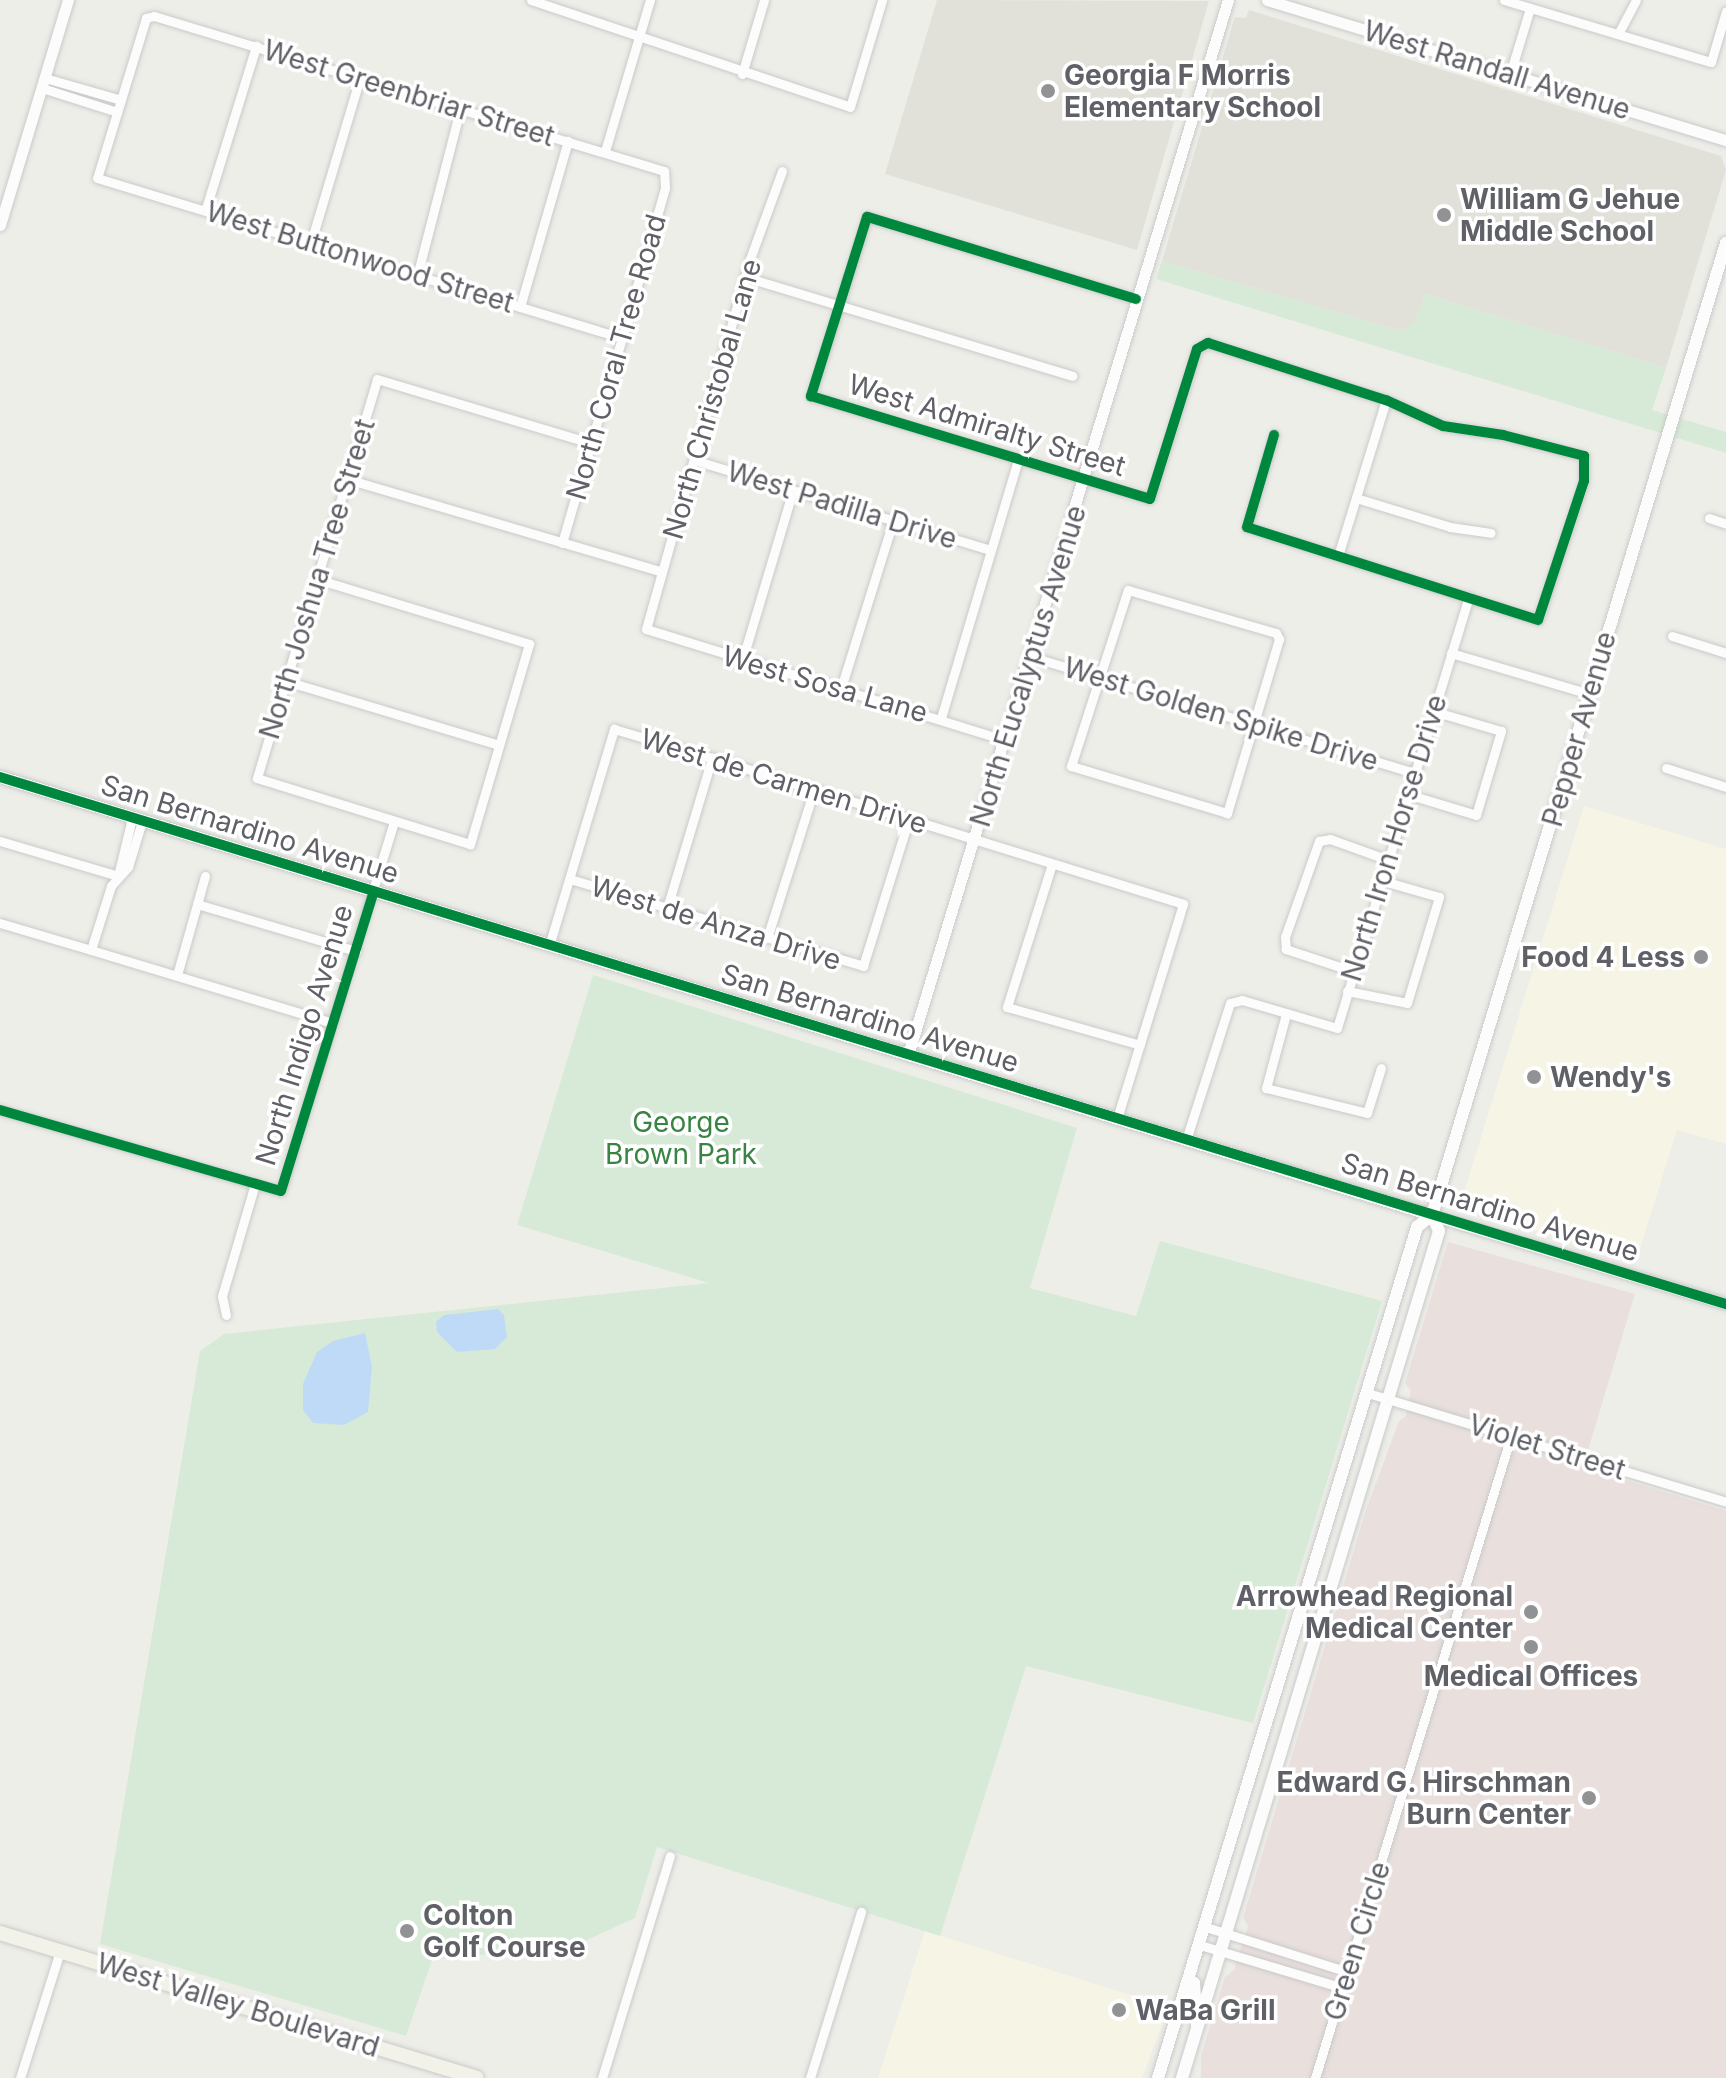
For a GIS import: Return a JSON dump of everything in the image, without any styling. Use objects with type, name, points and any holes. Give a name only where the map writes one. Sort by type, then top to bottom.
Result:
[{"type":"main road","name":"Pepper Avenue","points":[[1158,2078],[1417,1227],[1432,1215],[1726,243]]},
{"type":"main road","name":"San Bernardino Avenue","points":[[0,777],[1432,1215]]},
{"type":"main road","name":"Pepper Avenue","points":[[1184,2077],[1439,1231],[1432,1215]]},
{"type":"main road","name":"West Valley Boulevard","points":[[0,1933],[476,2078]]},
{"type":"main road","points":[[1189,1980],[1194,1983],[1197,2026]]},
{"type":"street","points":[[0,225],[68,0]]},
{"type":"street","points":[[531,0],[640,35],[742,74],[850,107],[882,0]]},
{"type":"street","points":[[605,151],[650,0]]},
{"type":"street","points":[[742,74],[764,0]]},
{"type":"street","name":"North Eucalyptus Avenue","points":[[908,1055],[1085,481],[1136,299],[1228,0]]},
{"type":"street","name":"West Randall Avenue","points":[[1267,0],[1726,140]]},
{"type":"street","points":[[1504,0],[1711,62],[1726,11]]},
{"type":"street","points":[[1618,34],[1636,0]]},
{"type":"street","points":[[1510,74],[1530,8]]},
{"type":"street","name":"West Greenbriar Street","points":[[121,100],[146,18],[154,16],[664,171]]},
{"type":"street","points":[[206,208],[256,46]]},
{"type":"street","points":[[311,242],[360,78]]},
{"type":"street","points":[[43,83],[121,100],[117,112],[43,83]]},
{"type":"street","points":[[417,276],[460,110]]},
{"type":"street","name":"West Buttonwood Street","points":[[117,112],[97,178],[206,208],[622,338]]},
{"type":"street","points":[[520,307],[568,141]]},
{"type":"street","name":"North Coral Tree Road","points":[[562,543],[665,188],[664,171]]},
{"type":"street","name":"North Christobal Lane","points":[[646,629],[745,277],[782,171]]},
{"type":"street","points":[[839,305],[867,217],[1136,299]]},
{"type":"street","points":[[745,277],[1072,376]]},
{"type":"street","name":"West Admiralty Street","points":[[839,305],[811,396],[1150,499],[1197,349],[1208,343],[1386,400]]},
{"type":"street","name":"North Joshua Tree Street","points":[[394,821],[257,778],[377,379],[591,443]]},
{"type":"street","points":[[1274,435],[1247,527],[1538,620],[1584,481],[1584,456],[1503,435],[1443,426],[1386,400],[1338,556]]},
{"type":"street","points":[[941,718],[1018,459]]},
{"type":"street","name":"West Padilla Drive","points":[[694,460],[991,550]]},
{"type":"street","points":[[347,479],[662,572]]},
{"type":"street","points":[[742,661],[793,490]]},
{"type":"street","points":[[1356,498],[1450,527],[1491,533]]},
{"type":"street","points":[[1709,518],[1726,524]]},
{"type":"street","points":[[841,688],[893,521]]},
{"type":"street","points":[[317,579],[529,644],[470,844],[394,821]]},
{"type":"street","points":[[1137,590],[1276,633],[1253,724],[1227,813],[1071,766],[1122,597],[1137,590]]},
{"type":"street","name":"North Iron Horse Drive","points":[[1286,1014],[1337,1028],[1386,859],[1469,597]]},
{"type":"street","name":"West Sosa Lane","points":[[646,629],[1004,740]]},
{"type":"street","points":[[1672,636],[1726,653]]},
{"type":"street","points":[[1451,653],[1589,694]]},
{"type":"street","name":"West Golden Spike Drive","points":[[1029,656],[1414,773]]},
{"type":"street","points":[[286,681],[499,745]]},
{"type":"street","points":[[1407,794],[1476,815],[1501,731],[1433,711]]},
{"type":"street","name":"West de Carmen Drive","points":[[570,879],[614,729],[1183,904],[1140,1045]]},
{"type":"street","points":[[667,908],[712,758]]},
{"type":"street","points":[[1666,768],[1726,787]]},
{"type":"street","points":[[767,938],[814,790]]},
{"type":"street","name":"West de Anza Drive","points":[[570,879],[863,966],[909,818]]},
{"type":"street","points":[[91,950],[137,819]]},
{"type":"street","name":"North Indigo Avenue","points":[[255,1184],[281,1191],[394,821]]},
{"type":"street","points":[[1352,971],[1286,949],[1285,937],[1319,841],[1330,839],[1386,859]]},
{"type":"street","points":[[0,841],[118,876]]},
{"type":"street","points":[[1052,864],[1007,1007],[1140,1045],[1117,1119]]},
{"type":"street","points":[[177,975],[205,876]]},
{"type":"street","points":[[549,946],[570,879]]},
{"type":"street","points":[[1347,991],[1407,1003],[1439,897],[1380,880]]},
{"type":"street","points":[[197,904],[356,951]]},
{"type":"street","points":[[0,923],[333,1023]]},
{"type":"street","points":[[1186,1140],[1230,1003],[1242,1000],[1286,1014],[1266,1088],[1367,1113],[1381,1068]]},
{"type":"street","points":[[0,1110],[255,1184],[222,1296],[226,1315]]},
{"type":"street","name":"San Bernardino Avenue","points":[[1432,1215],[1726,1304]]},
{"type":"street","name":"Violet Street","points":[[1368,1393],[1726,1502]]},
{"type":"street","name":"Green Circle","points":[[1315,2078],[1511,1436]]},
{"type":"street","points":[[602,2078],[670,1856]]},
{"type":"street","points":[[810,2078],[861,1912]]},
{"type":"street","points":[[1206,1927],[1348,1972]]},
{"type":"street","points":[[1200,1945],[1343,1988]]},
{"type":"street","points":[[20,2078],[60,1951]]},
{"type":"shaded area","name":"Georgia F Morris Elementary School","points":[[937,0],[1209,1],[1137,250],[885,174]]},
{"type":"shaded area","name":"William G Jehue Middle School","points":[[1249,10],[1721,156],[1726,170],[1666,368],[1425,294],[1414,324],[1401,331],[1162,261],[1235,17],[1246,18]]},
{"type":"shaded area","points":[[1584,806],[1726,849],[1726,1144],[1677,1130],[1636,1261],[1459,1208]]},
{"type":"shaded area","name":"Arrowhead Regional Medical Center","points":[[1448,1242],[1635,1294],[1583,1467],[1726,1511],[1726,2078],[1201,2078],[1201,2056],[1225,1977],[1234,1970],[1248,1926],[1243,1918],[1366,1510],[1399,1421],[1406,1416],[1411,1391],[1405,1383]]},
{"type":"shaded area","points":[[925,1931],[1169,2007],[1142,2078],[878,2078]]},
{"type":"green space","points":[[1162,261],[1401,331],[1414,323],[1425,294],[1666,368],[1652,410],[1726,432],[1726,453],[1156,279]]},
{"type":"green space","name":"George Brown Park","points":[[593,975],[1077,1128],[1030,1288],[1136,1316],[1160,1241],[1382,1301],[1253,1723],[1026,1666],[940,1936],[657,1847],[635,1918],[578,1944],[432,1960],[406,2036],[100,1944],[200,1351],[224,1334],[709,1283],[517,1225]]},
{"type":"water","points":[[498,1309],[504,1315],[507,1337],[495,1349],[457,1352],[437,1332],[436,1322],[444,1315]]},
{"type":"water","points":[[365,1333],[372,1367],[368,1412],[344,1425],[313,1423],[303,1410],[303,1384],[317,1352],[333,1341]]},
{"type":"cycle path","points":[[1136,299],[867,217],[811,396],[1150,499],[1197,349],[1208,343],[1386,400],[1443,426],[1503,435],[1584,456],[1584,481],[1538,620],[1247,527],[1274,435]]},
{"type":"cycle path","points":[[0,777],[1726,1304]]},
{"type":"cycle path","points":[[0,1110],[281,1191],[373,893]]},
{"type":"place","name":"Georgia F Morris Elementary School","points":[[1048,91]]},
{"type":"place","name":"William G Jehue Middle School","points":[[1444,215]]},
{"type":"place","name":"Food 4 Less","points":[[1701,957]]},
{"type":"place","name":"Wendy's","points":[[1534,1077]]},
{"type":"place","name":"Arrowhead Regional Medical Center","points":[[1531,1612]]},
{"type":"place","name":"Medical Offices","points":[[1531,1647]]},
{"type":"place","name":"Edward G. Hirschman Burn Center","points":[[1589,1798]]},
{"type":"place","name":"Colton Golf Course","points":[[407,1931]]},
{"type":"place","name":"WaBa Grill","points":[[1119,2010]]}]
